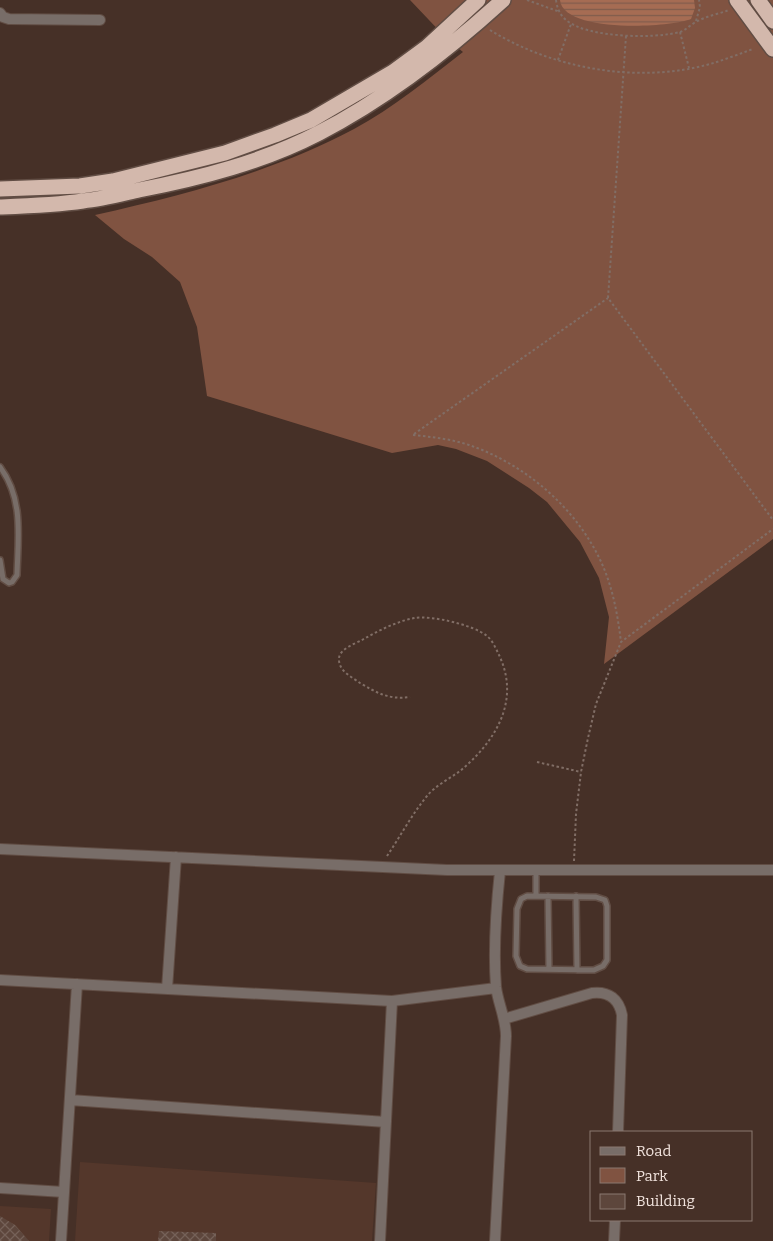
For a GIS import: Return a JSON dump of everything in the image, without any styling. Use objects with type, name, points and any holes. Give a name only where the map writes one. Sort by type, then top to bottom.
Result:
[{"type":"highway","points":[[0,189],[81,194],[113,181],[225,153],[275,135],[311,120],[393,72],[427,47],[466,13],[477,0]]},
{"type":"highway","points":[[0,207],[81,194],[175,183],[207,175],[280,151],[319,133],[368,104],[435,59],[503,0]]},
{"type":"highway","points":[[758,0],[773,21]]},
{"type":"highway","points":[[769,0],[773,8]]},
{"type":"highway","points":[[733,5],[773,49]]},
{"type":"street","points":[[0,13],[3,17],[9,19],[100,20]]},
{"type":"street","points":[[0,849],[500,871],[773,870]]},
{"type":"street","points":[[167,989],[176,857]]},
{"type":"street","points":[[495,1241],[506,1036],[504,1019],[496,988],[495,918],[500,871]]},
{"type":"street","points":[[0,980],[392,1000],[496,988]]},
{"type":"street","points":[[61,1241],[77,984]]},
{"type":"street","points":[[504,1019],[592,992],[609,994],[616,1000],[622,1015],[618,1131]]},
{"type":"street","points":[[380,1241],[392,1000]]},
{"type":"street","points":[[70,1100],[386,1122]]},
{"type":"street","points":[[0,1188],[64,1192]]},
{"type":"street","points":[[614,1241],[615,1221]]},
{"type":"lane","points":[[0,468],[7,476],[15,493],[18,512],[17,575],[12,582],[3,579],[0,560]]},
{"type":"lane","points":[[536,870],[536,896]]},
{"type":"lane","points":[[548,896],[549,969]]},
{"type":"lane","points":[[548,896],[599,897],[604,900],[607,906],[606,963],[597,970],[523,968],[516,960],[518,905],[524,897],[548,896]]},
{"type":"lane","points":[[576,896],[577,970]]},
{"type":"path","points":[[527,0],[560,12]]},
{"type":"path","points":[[556,0],[560,12],[571,24],[589,30],[626,36],[657,35],[680,31],[696,21],[733,5]]},
{"type":"path","points":[[696,21],[700,7],[699,0]]},
{"type":"path","points":[[558,60],[571,24]]},
{"type":"path","points":[[490,30],[510,42],[558,60],[623,72],[649,72],[688,68],[709,64],[753,49]]},
{"type":"path","points":[[680,31],[688,68]]},
{"type":"path","points":[[626,36],[608,298],[773,520]]},
{"type":"path","points":[[608,298],[413,435],[461,443],[496,457],[545,489],[580,527],[605,570],[615,606],[621,642]]},
{"type":"path","points":[[574,870],[576,814],[581,772],[596,704],[621,642],[773,529]]},
{"type":"path","points":[[380,867],[427,795],[482,750],[498,727],[507,704],[507,682],[503,664],[488,637],[479,632],[439,620],[417,618],[399,622],[375,633],[343,651],[339,656],[343,670],[379,694],[395,698],[410,697]]},
{"type":"path","points":[[537,762],[581,772]]},
{"type":"shaded area","points":[[560,0],[694,0],[695,8],[691,19],[679,22],[640,26],[618,25],[597,23],[578,18],[566,11]]},
{"type":"shaded area","points":[[80,1162],[376,1183],[372,1241],[75,1241]]},
{"type":"shaded area","points":[[0,1206],[51,1209],[49,1241],[0,1241]]},
{"type":"green space","points":[[410,0],[773,0],[773,539],[604,664],[609,617],[599,578],[580,542],[547,502],[487,461],[456,449],[438,445],[392,453],[207,396],[197,327],[180,282],[152,257],[124,239],[95,215],[228,181],[260,170],[292,158],[354,129],[396,103],[463,52],[447,39]]},
{"type":"building","points":[[0,1216],[15,1225],[29,1241],[0,1241]]},
{"type":"building","points":[[159,1231],[216,1233],[216,1241],[158,1241]]}]
